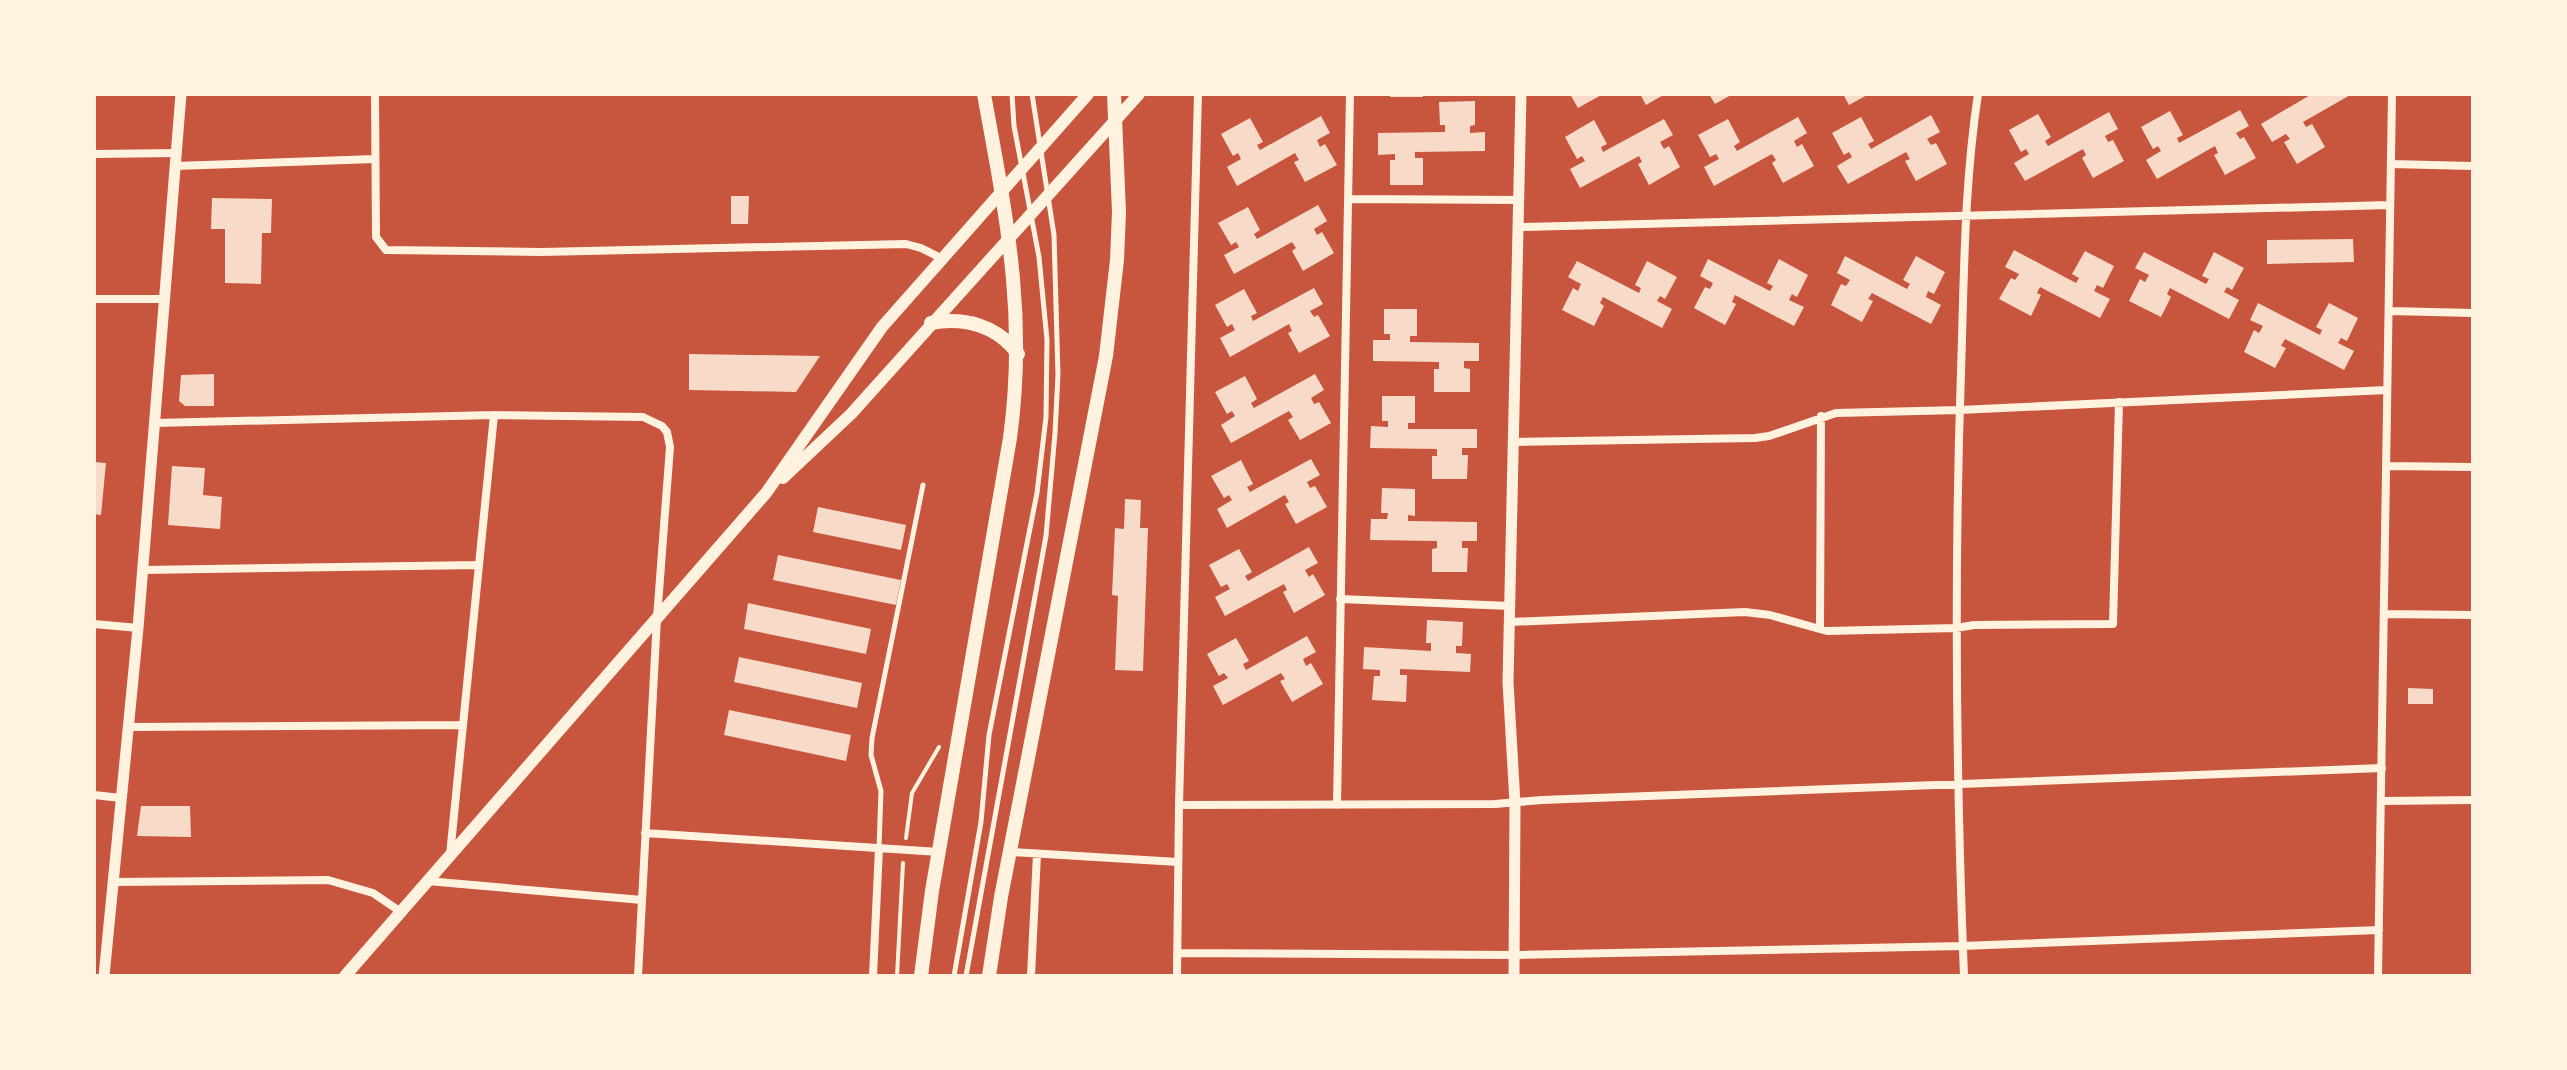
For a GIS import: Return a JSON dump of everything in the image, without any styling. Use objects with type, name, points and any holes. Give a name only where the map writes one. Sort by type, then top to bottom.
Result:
[{"type":"main road","points":[[921,976],[939,852],[1010,438],[1018,354],[1016,293],[1009,237],[984,94]]},
{"type":"main road","points":[[345,976],[766,493],[871,342],[941,258],[1088,94]]},
{"type":"main road","points":[[989,976],[1106,356],[1117,260],[1119,166],[1114,94]]},
{"type":"main road","points":[[766,493],[836,430],[1139,94]]},
{"type":"main road","points":[[931,323],[957,321],[975,324],[1002,337],[1018,354]]},
{"type":"street","points":[[104,976],[138,628],[181,94]]},
{"type":"street","points":[[375,94],[376,237],[381,247],[392,252],[906,244],[941,258]]},
{"type":"street","points":[[1177,976],[1198,94]]},
{"type":"street","points":[[1337,805],[1350,94]]},
{"type":"street","points":[[1514,976],[1515,803],[1509,701],[1521,94]]},
{"type":"street","points":[[1964,976],[1956,784],[1956,628],[1967,216],[1978,94]]},
{"type":"street","points":[[2378,976],[2392,94]]},
{"type":"street","points":[[94,154],[176,160],[375,159]]},
{"type":"street","points":[[2391,164],[2473,166]]},
{"type":"street","points":[[1348,199],[1520,200]]},
{"type":"street","points":[[1520,227],[2390,205]]},
{"type":"street","points":[[94,299],[165,299]]},
{"type":"street","points":[[2389,311],[2473,313]]},
{"type":"street","points":[[1513,442],[1755,438],[1836,413],[2387,390]]},
{"type":"street","points":[[1510,622],[1745,612],[1770,615],[1820,629],[2113,624],[2119,402]]},
{"type":"street","points":[[155,423],[494,415],[643,417],[662,426],[667,432],[670,447],[657,618],[640,976]]},
{"type":"street","points":[[450,856],[494,415]]},
{"type":"street","points":[[1820,629],[1821,416]]},
{"type":"street","points":[[2386,466],[2473,467]]},
{"type":"street","points":[[143,570],[479,565]]},
{"type":"street","points":[[1340,599],[1510,606]]},
{"type":"street","points":[[2384,614],[2473,615]]},
{"type":"street","points":[[94,624],[138,628]]},
{"type":"street","points":[[128,727],[463,725]]},
{"type":"street","points":[[1179,805],[1515,803],[2382,768]]},
{"type":"street","points":[[94,795],[121,798]]},
{"type":"street","points":[[2381,801],[2473,800]]},
{"type":"street","points":[[645,833],[939,852]]},
{"type":"street","points":[[873,976],[879,848]]},
{"type":"street","points":[[1010,852],[1178,862]]},
{"type":"street","points":[[1031,976],[1037,854]]},
{"type":"street","points":[[113,882],[328,880],[358,887],[401,912]]},
{"type":"street","points":[[427,881],[642,900]]},
{"type":"street","points":[[1177,953],[1514,955],[1962,946],[2379,930]]},
{"type":"lane","points":[[954,976],[981,822],[989,735],[1043,457],[1048,376],[1039,257],[1014,126],[1012,94]]},
{"type":"lane","points":[[966,976],[1046,536],[1058,375],[1055,251],[1049,193],[1032,94]]},
{"type":"lane","points":[[879,848],[881,791],[871,755],[872,738],[923,485]]},
{"type":"building","points":[[1390,94],[1423,94],[1423,97],[1390,97]]},
{"type":"building","points":[[1570,94],[1603,94],[1578,108]]},
{"type":"building","points":[[1640,94],[1665,94],[1646,105]]},
{"type":"building","points":[[1709,94],[1733,94],[1715,104]]},
{"type":"building","points":[[1843,94],[1869,94],[1849,105]]},
{"type":"building","points":[[2312,94],[2352,94],[2303,122],[2306,127],[2312,124],[2325,147],[2297,164],[2284,142],[2290,139],[2286,134],[2272,142],[2261,124]]},
{"type":"building","points":[[1475,101],[1475,125],[1470,126],[1470,133],[1485,132],[1485,151],[1415,152],[1415,158],[1423,158],[1423,185],[1390,185],[1390,160],[1395,160],[1395,154],[1378,155],[1378,133],[1445,132],[1445,125],[1440,125],[1439,102]]},
{"type":"building","points":[[2240,110],[2249,126],[2236,133],[2240,139],[2244,137],[2256,158],[2225,175],[2214,155],[2218,153],[2215,146],[2157,179],[2146,160],[2161,151],[2158,146],[2153,149],[2141,127],[2170,111],[2183,135],[2177,138],[2179,143]]},
{"type":"building","points":[[2109,112],[2118,129],[2105,136],[2108,142],[2113,140],[2124,161],[2093,178],[2082,158],[2086,155],[2083,149],[2025,181],[2014,163],[2029,154],[2026,149],[2021,152],[2009,130],[2038,114],[2051,137],[2045,141],[2048,146]]},
{"type":"building","points":[[1931,115],[1940,132],[1927,139],[1931,145],[1936,143],[1947,164],[1916,181],[1905,161],[1910,159],[1906,152],[1848,184],[1837,166],[1852,157],[1849,152],[1844,155],[1832,133],[1861,117],[1874,141],[1868,144],[1871,149]]},
{"type":"building","points":[[1321,116],[1330,133],[1317,140],[1320,147],[1325,144],[1337,165],[1305,182],[1294,162],[1299,160],[1295,153],[1237,186],[1227,167],[1241,159],[1238,153],[1233,156],[1221,134],[1250,118],[1263,142],[1257,145],[1260,150]]},
{"type":"building","points":[[1798,117],[1807,133],[1794,141],[1797,147],[1802,144],[1814,166],[1783,183],[1772,163],[1776,160],[1772,154],[1714,186],[1704,167],[1719,159],[1716,154],[1710,157],[1698,135],[1728,119],[1740,142],[1734,146],[1737,151]]},
{"type":"building","points":[[1664,119],[1673,135],[1660,142],[1664,149],[1669,146],[1680,167],[1649,185],[1638,164],[1642,162],[1639,156],[1580,188],[1570,169],[1585,161],[1582,156],[1577,159],[1565,137],[1594,120],[1607,144],[1601,147],[1603,152]]},
{"type":"building","points":[[731,196],[749,196],[748,224],[731,224]]},
{"type":"building","points":[[212,198],[272,199],[271,233],[262,233],[261,284],[225,283],[225,229],[211,229]]},
{"type":"building","points":[[1318,205],[1327,221],[1314,229],[1317,235],[1322,232],[1334,253],[1303,271],[1292,251],[1296,248],[1292,242],[1234,274],[1224,255],[1239,247],[1236,242],[1231,245],[1218,223],[1248,207],[1260,230],[1254,234],[1257,239]]},
{"type":"building","points":[[2353,239],[2354,262],[2267,264],[2267,240]]},
{"type":"building","points":[[2014,250],[2076,283],[2079,278],[2072,274],[2085,251],[2114,266],[2103,288],[2097,285],[2094,291],[2110,299],[2100,318],[2040,287],[2037,293],[2041,295],[2031,316],[1999,299],[2011,278],[2015,280],[2019,274],[2005,267]]},
{"type":"building","points":[[2144,252],[2206,284],[2209,279],[2202,276],[2214,252],[2244,268],[2232,290],[2227,287],[2224,292],[2239,300],[2229,319],[2170,288],[2167,294],[2171,297],[2161,317],[2129,301],[2140,279],[2145,282],[2149,275],[2135,268]]},
{"type":"building","points":[[1845,256],[1907,289],[1910,284],[1903,280],[1916,256],[1945,272],[1934,294],[1928,291],[1926,297],[1941,305],[1931,324],[1872,293],[1868,299],[1873,301],[1862,322],[1831,305],[1841,284],[1846,286],[1850,280],[1837,273]]},
{"type":"building","points":[[1708,259],[1770,291],[1773,286],[1767,283],[1779,259],[1808,275],[1797,297],[1792,294],[1789,300],[1804,307],[1794,326],[1735,295],[1732,302],[1736,304],[1725,325],[1694,308],[1705,287],[1710,289],[1713,283],[1700,276]]},
{"type":"building","points":[[1577,261],[1639,293],[1641,288],[1635,285],[1647,261],[1677,277],[1665,299],[1660,296],[1657,301],[1672,309],[1662,328],[1603,297],[1600,303],[1604,306],[1594,326],[1562,310],[1573,288],[1578,291],[1581,284],[1568,277]]},
{"type":"building","points":[[1314,288],[1323,304],[1310,311],[1314,317],[1318,315],[1330,336],[1299,353],[1288,333],[1292,331],[1289,324],[1230,357],[1220,338],[1235,330],[1232,324],[1227,327],[1215,305],[1244,289],[1257,313],[1251,316],[1253,321]]},
{"type":"building","points":[[2258,303],[2320,335],[2322,330],[2316,327],[2329,303],[2358,318],[2347,341],[2341,338],[2338,343],[2354,351],[2344,370],[2285,339],[2281,346],[2286,348],[2275,368],[2244,352],[2254,330],[2259,333],[2263,326],[2250,320]]},
{"type":"building","points":[[1384,309],[1417,309],[1417,336],[1410,336],[1410,342],[1479,343],[1479,361],[1464,361],[1464,368],[1470,369],[1470,392],[1434,392],[1434,369],[1439,369],[1439,362],[1373,361],[1373,340],[1390,340],[1390,334],[1384,334]]},
{"type":"building","points":[[689,354],[820,356],[796,392],[689,390]]},
{"type":"building","points":[[214,374],[214,406],[185,406],[179,401],[181,375]]},
{"type":"building","points":[[1315,374],[1324,390],[1311,398],[1314,404],[1319,402],[1331,423],[1300,440],[1288,420],[1293,417],[1289,411],[1231,443],[1221,425],[1235,416],[1232,411],[1227,414],[1215,392],[1245,376],[1257,399],[1251,403],[1254,408]]},
{"type":"building","points":[[1382,396],[1415,396],[1415,423],[1408,423],[1408,429],[1477,429],[1477,448],[1462,448],[1462,455],[1468,455],[1467,479],[1432,479],[1432,456],[1437,456],[1437,449],[1370,448],[1371,426],[1388,427],[1388,421],[1382,421]]},
{"type":"building","points":[[1311,459],[1320,475],[1307,482],[1310,488],[1315,486],[1327,507],[1296,524],[1285,504],[1289,502],[1285,495],[1227,528],[1217,509],[1232,500],[1229,495],[1224,498],[1211,476],[1241,460],[1253,484],[1247,487],[1250,492]]},
{"type":"building","points":[[94,462],[106,463],[101,515],[94,514]]},
{"type":"building","points":[[172,466],[205,468],[203,495],[222,497],[220,529],[168,525]]},
{"type":"building","points":[[1382,488],[1415,489],[1415,516],[1408,515],[1408,521],[1477,522],[1477,541],[1462,541],[1462,548],[1468,548],[1467,572],[1432,572],[1432,549],[1437,548],[1437,541],[1370,540],[1371,519],[1387,519],[1388,513],[1381,513]]},
{"type":"building","points":[[1125,499],[1141,500],[1140,528],[1148,528],[1143,671],[1115,670],[1118,596],[1112,595],[1115,528],[1124,529]]},
{"type":"building","points":[[818,507],[906,525],[901,550],[813,532]]},
{"type":"building","points":[[1309,547],[1318,563],[1305,570],[1309,577],[1313,574],[1325,595],[1294,613],[1283,592],[1287,590],[1284,584],[1225,616],[1215,597],[1230,589],[1227,584],[1221,587],[1209,565],[1239,549],[1252,572],[1245,576],[1248,581]]},
{"type":"building","points":[[778,555],[901,580],[896,605],[773,580]]},
{"type":"building","points":[[748,603],[871,629],[866,654],[744,629]]},
{"type":"building","points":[[1427,620],[1463,622],[1462,646],[1456,646],[1456,653],[1471,654],[1470,672],[1400,669],[1400,675],[1407,675],[1406,702],[1372,700],[1374,676],[1380,676],[1380,670],[1363,669],[1364,647],[1431,651],[1431,643],[1426,643]]},
{"type":"building","points":[[1307,636],[1316,652],[1303,659],[1306,666],[1311,663],[1323,684],[1292,702],[1280,681],[1285,679],[1281,673],[1223,705],[1213,686],[1228,678],[1224,673],[1219,676],[1207,654],[1236,638],[1249,661],[1243,664],[1246,670]]},
{"type":"building","points":[[739,657],[862,683],[857,708],[734,682]]},
{"type":"building","points":[[2408,688],[2433,689],[2433,704],[2408,704]]},
{"type":"building","points":[[729,710],[851,735],[846,761],[724,735]]},
{"type":"building","points":[[141,806],[190,806],[191,837],[137,836]]}]
